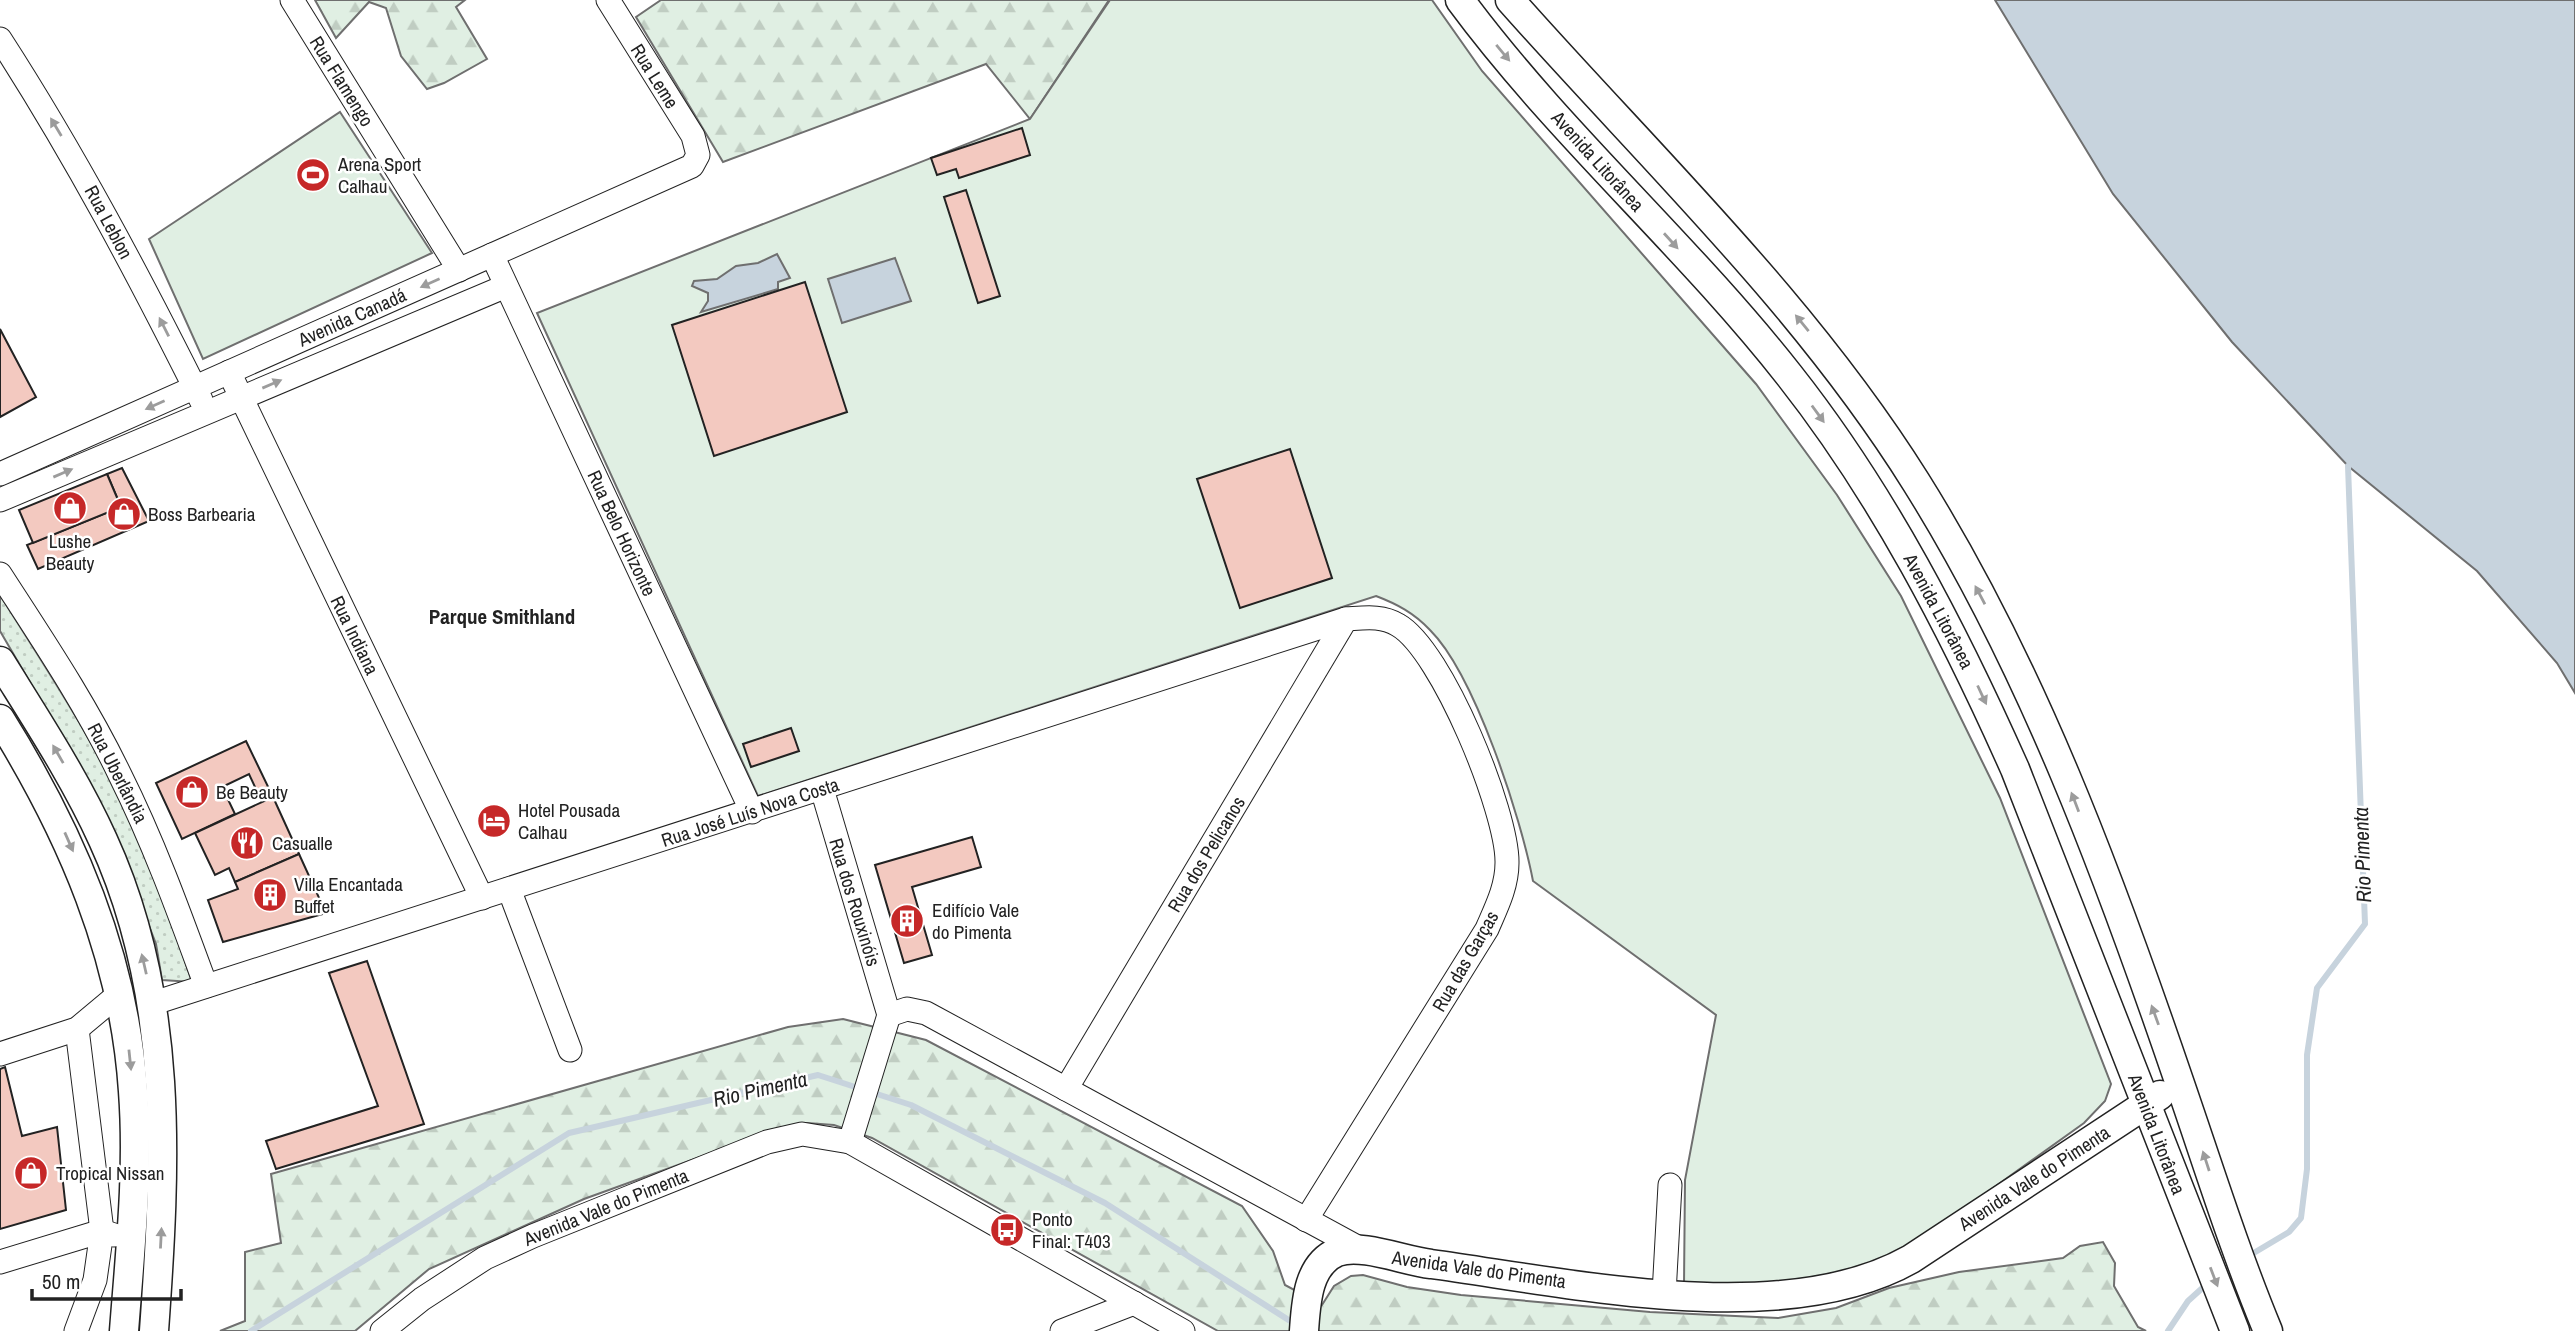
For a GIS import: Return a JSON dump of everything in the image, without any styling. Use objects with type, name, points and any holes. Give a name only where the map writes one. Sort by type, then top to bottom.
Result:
[{"type":"main road","name":"Avenida Litorânea","points":[[1460,0],[1539,96],[1727,302],[1789,375],[1870,490],[1946,622],[2015,769],[2232,1325]]},
{"type":"main road","name":"Avenida Litorânea","points":[[1510,2],[1782,298],[1854,391],[1917,484],[1987,608],[2034,706],[2119,917],[2179,1079],[2227,1226],[2263,1319]]},
{"type":"main road","points":[[0,661],[50,741],[104,841],[140,946],[154,1003],[161,1067],[164,1152],[154,1331]]},
{"type":"main road","points":[[0,719],[36,777],[82,871],[103,930],[120,993],[133,1091],[135,1164],[124,1331]]},
{"type":"main road","name":"Avenida Vale do Pimenta","points":[[1359,1248],[1405,1261],[1664,1294],[1804,1294],[1853,1285],[1888,1272],[2146,1105],[2179,1079]]},
{"type":"main road","points":[[1304,1331],[1307,1294],[1315,1275],[1327,1259],[1338,1252],[1359,1248]]},
{"type":"street","name":"Rua Flamengo","points":[[292,0],[459,270]]},
{"type":"street","name":"Rua Leme","points":[[608,0],[693,136],[698,155]]},
{"type":"street","name":"Rua Leblon","points":[[0,39],[57,127],[113,227],[207,412]]},
{"type":"street","name":"Avenida Canadá","points":[[0,474],[685,170],[692,166],[698,155]]},
{"type":"street","name":"Rua Belo Horizonte","points":[[492,255],[752,812]]},
{"type":"street","name":"Avenida Canadá","points":[[0,500],[506,286]]},
{"type":"street","name":"Rua Indiana","points":[[229,372],[482,898]]},
{"type":"street","name":"Rua Uberlândia","points":[[0,574],[86,710],[119,772],[171,891],[206,986]]},
{"type":"street","name":"Rua das Garças","points":[[1306,1220],[1487,929],[1505,885],[1507,865],[1507,842],[1465,727],[1444,680],[1419,641],[1397,624],[1376,617],[1346,619]]},
{"type":"street","name":"Rua José Luís Nova Costa","points":[[154,1003],[1346,619]]},
{"type":"street","name":"Rua dos Pelicanos","points":[[1066,1089],[1346,619]]},
{"type":"street","name":"Rua dos Rouxinóis","points":[[822,789],[889,1014]]},
{"type":"street","points":[[509,889],[570,1050]]},
{"type":"street","points":[[0,1054],[77,1029],[120,993]]},
{"type":"street","points":[[850,1142],[889,1014],[907,1009],[926,1013],[1359,1248]]},
{"type":"street","points":[[76,1331],[95,1280],[102,1231],[77,1029]]},
{"type":"street","name":"Avenida Vale do Pimenta","points":[[382,1331],[454,1277],[485,1258],[546,1230],[779,1138],[811,1134],[850,1142],[1184,1331]]},
{"type":"street","points":[[1664,1294],[1670,1185]]},
{"type":"street","points":[[1306,1220],[1327,1259]]},
{"type":"street","points":[[0,1262],[102,1231],[131,1239]]},
{"type":"street","points":[[1062,1331],[1134,1303]]},
{"type":"green space","points":[[315,0],[465,0],[456,7],[487,59],[444,83],[427,89],[401,56],[386,8],[369,2],[336,38]]},
{"type":"green space","points":[[661,0],[1109,0],[1030,119],[986,64],[723,162],[636,17]]},
{"type":"green space","points":[[1110,0],[1432,0],[1482,71],[1756,384],[1837,495],[1901,596],[2000,798],[2111,1084],[2105,1101],[2084,1123],[1922,1239],[1888,1258],[1806,1285],[1684,1285],[1685,1180],[1716,1015],[1533,881],[1507,786],[1463,679],[1447,651],[1424,624],[1405,610],[1376,596],[758,796],[537,313],[1030,119]]},
{"type":"green space","name":"Arena Sport Calhau","points":[[340,112],[432,253],[203,359],[149,239]]},
{"type":"green space","points":[[0,595],[70,706],[117,793],[156,881],[192,982],[162,980],[156,944],[137,895],[70,751],[0,631]]},
{"type":"green space","points":[[843,1019],[926,1040],[1242,1206],[1273,1251],[1285,1285],[1322,1305],[1334,1286],[1351,1276],[1363,1275],[1407,1287],[1461,1295],[1650,1312],[1778,1318],[1836,1308],[1889,1288],[1959,1272],[2063,1258],[2080,1246],[2103,1242],[2115,1263],[2114,1286],[2138,1327],[2146,1331],[1218,1331],[872,1138],[834,1125],[807,1123],[769,1132],[584,1199],[429,1269],[355,1331],[220,1331],[245,1321],[245,1252],[281,1243],[271,1174],[788,1027]]},
{"type":"shaded area","points":[[1995,0],[2575,0],[2575,693],[2557,663],[2477,571],[2348,466],[2232,342],[2113,194]]},
{"type":"shaded area","points":[[777,254],[790,278],[778,282],[778,289],[701,312],[708,301],[708,293],[692,286],[694,281],[717,279],[736,266],[758,263]]},
{"type":"shaded area","points":[[895,258],[911,301],[842,323],[828,279]]},
{"type":"building","points":[[1022,128],[1030,155],[959,178],[956,169],[937,175],[931,158]]},
{"type":"building","points":[[966,190],[1000,296],[978,303],[944,197]]},
{"type":"building","points":[[805,282],[847,412],[714,456],[672,325]]},
{"type":"building","points":[[0,329],[36,397],[0,417]]},
{"type":"building","points":[[1290,449],[1332,578],[1240,608],[1197,479]]},
{"type":"building","name":"Boss Barbearia","points":[[122,468],[149,521],[38,569],[27,545],[121,507],[107,474]]},
{"type":"building","name":"Lushe Beauty","points":[[107,474],[121,507],[33,543],[19,510]]},
{"type":"building","points":[[791,728],[799,751],[751,767],[743,744]]},
{"type":"building","name":"Be Beauty","points":[[246,741],[273,797],[262,802],[249,774],[222,787],[235,814],[182,839],[156,783]]},
{"type":"building","name":"Casualle","points":[[273,797],[299,854],[235,882],[229,868],[215,875],[195,833]]},
{"type":"building","name":"Edifício Vale do Pimenta","points":[[972,837],[981,867],[912,887],[932,955],[904,963],[875,865]]},
{"type":"building","name":"Villa Encantada Buffet","points":[[299,854],[326,913],[223,942],[208,900],[238,889],[235,882]]},
{"type":"building","points":[[367,961],[424,1124],[276,1169],[266,1141],[378,1106],[329,973]]},
{"type":"building","name":"Tropical Nissan","points":[[5,1067],[22,1136],[57,1127],[66,1210],[0,1229],[0,1069]]},
{"type":"waterway","name":"Rio Pimenta","points":[[2247,1257],[2289,1232],[2301,1218],[2307,1169],[2307,1055],[2317,988],[2365,924],[2348,466]]},
{"type":"waterway","name":"Rio Pimenta","points":[[251,1331],[569,1133],[818,1075],[911,1105],[1105,1203],[1298,1326]]},
{"type":"waterway","name":"Rio Pimenta","points":[[2168,1331],[2188,1301],[2209,1282]]},
{"type":"place","name":"Arena Sport Calhau","points":[[313,175]]},
{"type":"place","name":"Lushe Beauty","points":[[70,508]]},
{"type":"place","name":"Boss Barbearia","points":[[124,514]]},
{"type":"place","name":"Be Beauty","points":[[192,792]]},
{"type":"place","name":"Hotel Pousada Calhau","points":[[494,821]]},
{"type":"place","name":"Casualle","points":[[247,843]]},
{"type":"place","name":"Villa Encantada Buffet","points":[[270,895]]},
{"type":"place","name":"Edifício Vale do Pimenta","points":[[907,921]]},
{"type":"place","name":"Tropical Nissan","points":[[31,1173]]},
{"type":"place","name":"Ponto Final: T403","points":[[1007,1230]]},
{"type":"district","name":"Parque Smithland","points":[[502,616]]}]
